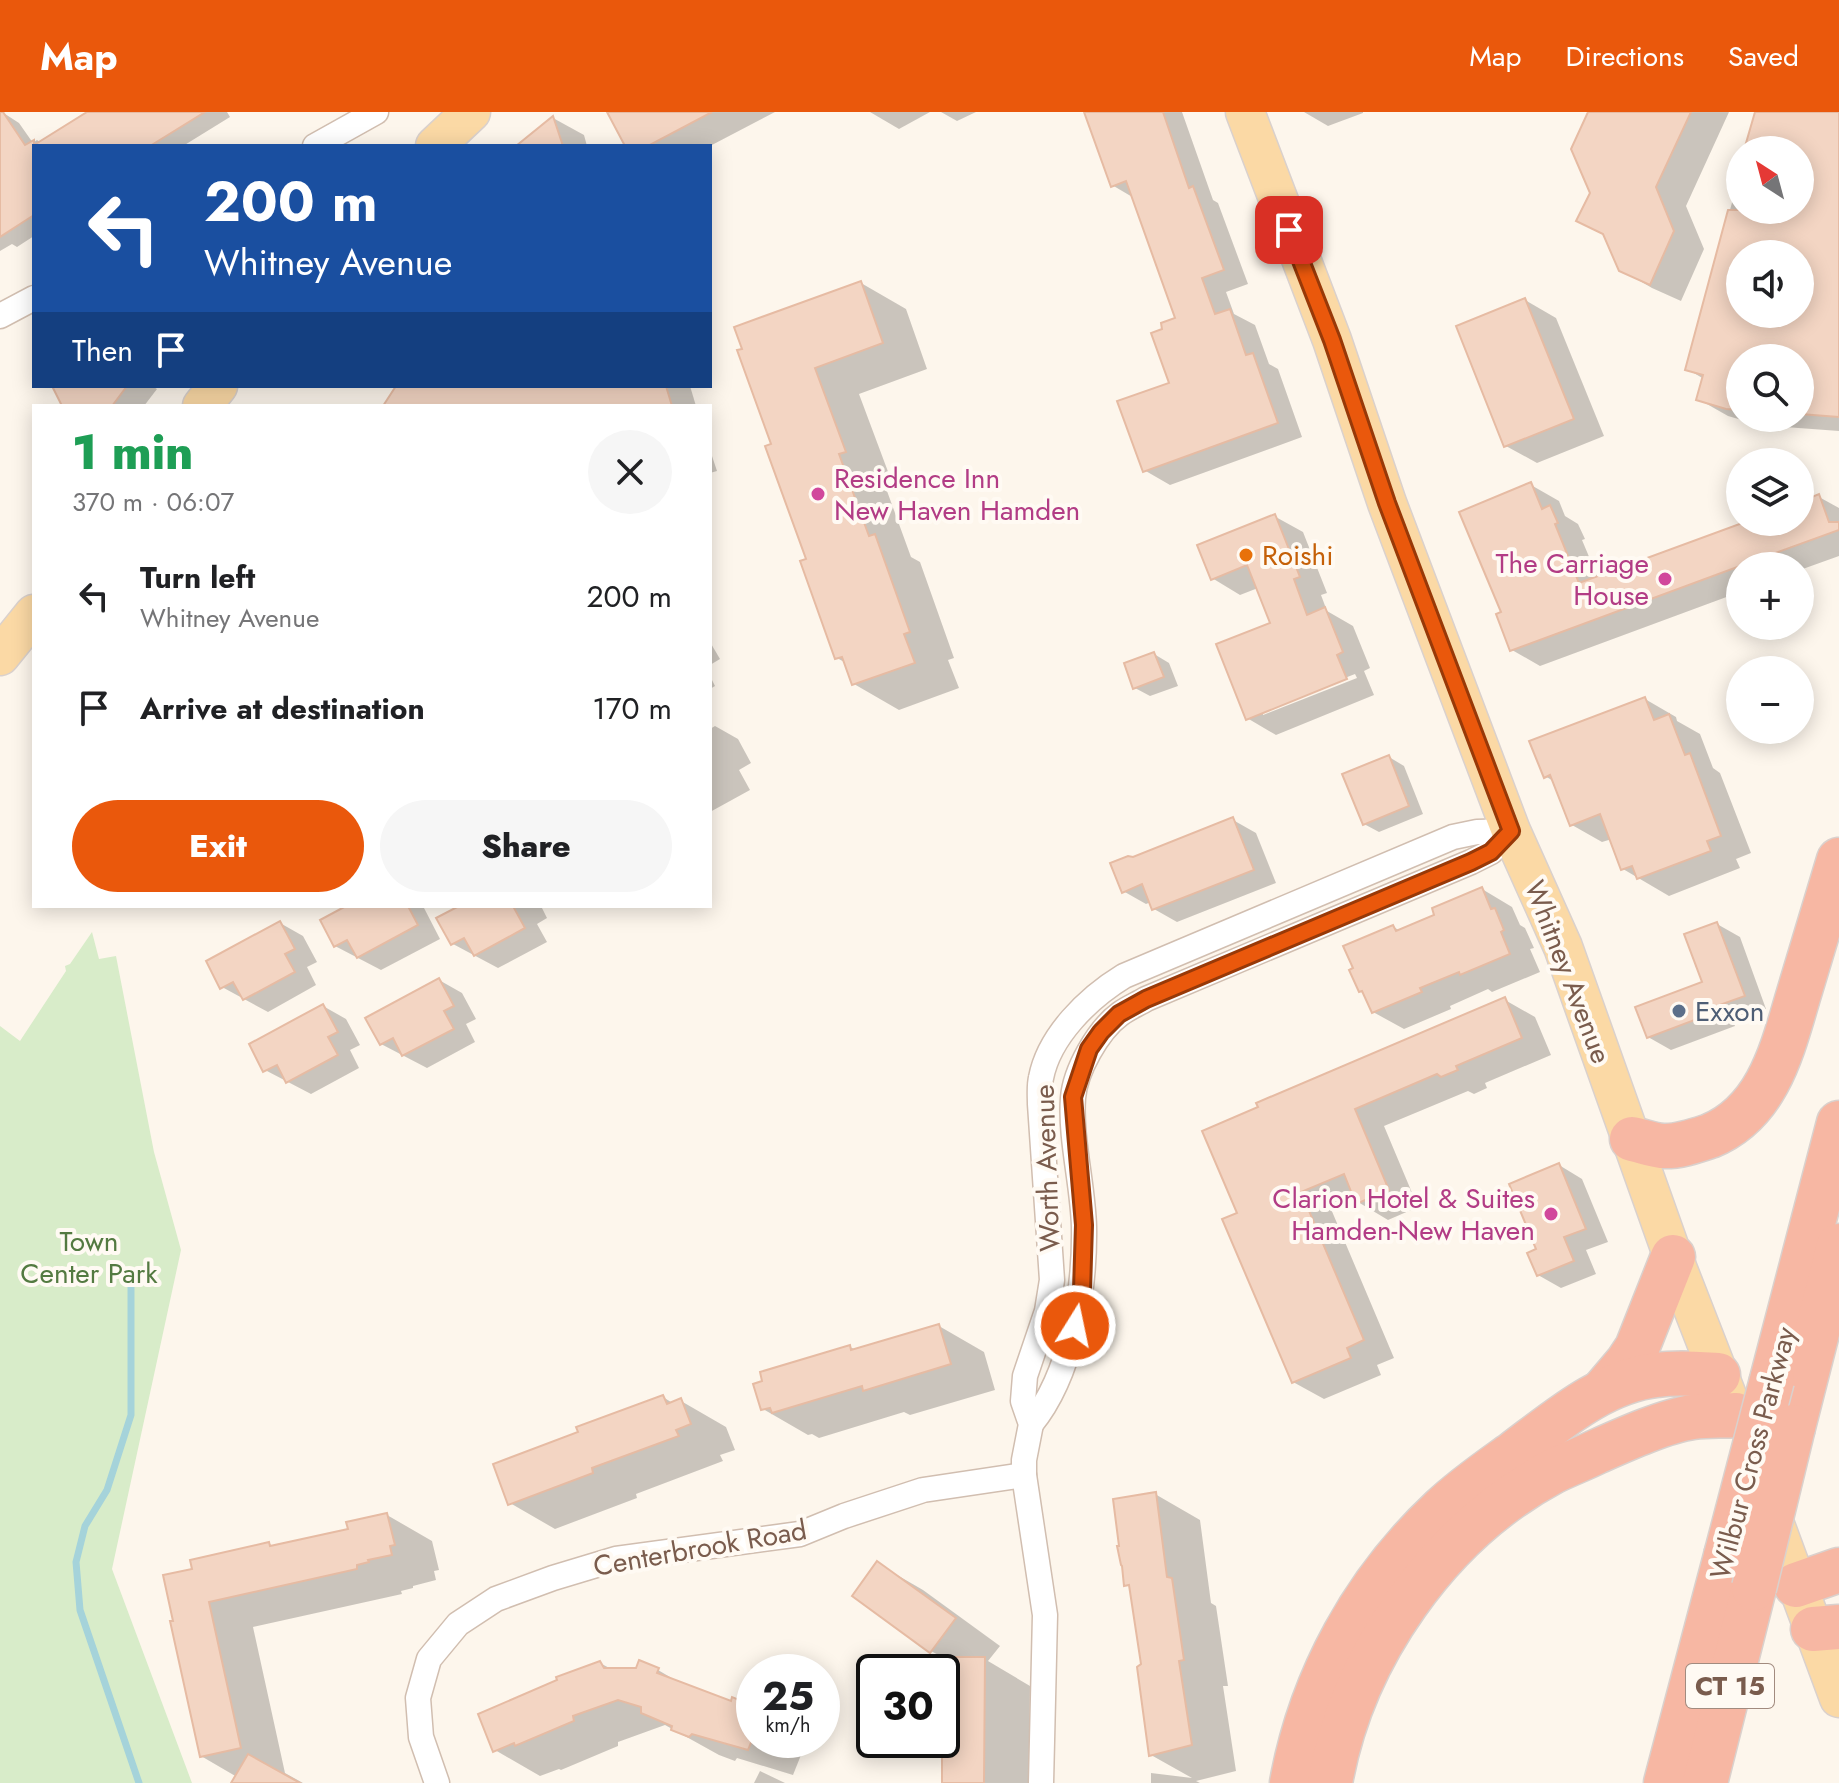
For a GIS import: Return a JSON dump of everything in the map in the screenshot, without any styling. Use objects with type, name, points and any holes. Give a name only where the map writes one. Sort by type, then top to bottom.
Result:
[{"type":"highway","points":[[1632,1139],[1661,1146],[1696,1141],[1735,1122],[1750,1109],[1774,1071],[1839,860]]},
{"type":"highway","name":"Wilbur Cross Parkway","points":[[1666,1783],[1839,1123]]},
{"type":"highway","name":"Wilbur Cross Parkway","points":[[1705,1783],[1775,1587],[1793,1427],[1839,1246]]},
{"type":"highway","points":[[1292,1783],[1313,1701],[1353,1619],[1381,1576],[1402,1549],[1468,1487],[1605,1389],[1637,1348],[1673,1257]]},
{"type":"highway","points":[[1605,1389],[1655,1375],[1718,1375]]},
{"type":"highway","points":[[1330,1783],[1335,1755],[1349,1712],[1388,1630],[1413,1593],[1475,1528],[1511,1499],[1552,1473],[1612,1445],[1691,1417],[1736,1415]]},
{"type":"highway","points":[[1775,1587],[1839,1570]]},
{"type":"highway","points":[[1640,1783],[1664,1734],[1688,1697]]},
{"type":"main road","points":[[437,144],[471,112]]},
{"type":"main road","name":"Whitney Avenue","points":[[1245,112],[1332,340],[1387,503],[1511,831],[1563,947],[1673,1257],[1736,1415],[1775,1587],[1826,1628],[1839,1698]]},
{"type":"main road","points":[[204,404],[216,388]]},
{"type":"main road","points":[[0,656],[32,616]]},
{"type":"street","points":[[319,144],[376,112]]},
{"type":"street","points":[[0,316],[32,299]]},
{"type":"street","name":"Worth Avenue","points":[[1031,1424],[1023,1401],[1025,1376],[1047,1311],[1052,1280],[1041,1079],[1050,1052],[1071,1021],[1105,988],[1124,976],[1453,837],[1477,832],[1511,831]]},
{"type":"street","name":"Worth Avenue","points":[[1041,1783],[1045,1615],[1024,1460],[1031,1424],[1053,1391],[1075,1326],[1082,1290],[1084,1225],[1073,1097],[1089,1049],[1119,1014],[1485,855],[1511,831]]},
{"type":"street","points":[[1369,873],[1380,901]]},
{"type":"street","points":[[1156,963],[1167,991]]},
{"type":"street","name":"Worth Avenue","points":[[1050,1052],[1084,1063]]},
{"type":"street","name":"Centerbrook Road","points":[[437,1783],[421,1737],[418,1698],[429,1659],[458,1624],[496,1599],[616,1559],[800,1534],[923,1490],[1024,1475]]},
{"type":"green space","name":"Town Center Park","points":[[92,932],[99,959],[116,956],[154,1152],[181,1250],[112,1569],[192,1783],[0,1783],[0,1026],[20,1041],[66,971],[65,966],[70,964]]},
{"type":"building","points":[[0,112],[3,112],[25,145],[34,140],[34,144],[32,216],[0,237]]},
{"type":"building","points":[[87,112],[205,112],[153,144],[36,144]]},
{"type":"building","points":[[607,112],[712,112],[652,144],[624,144]]},
{"type":"building","points":[[1084,112],[1163,112],[1189,188],[1193,186],[1224,270],[1202,278],[1215,314],[1230,309],[1246,355],[1253,353],[1278,423],[1143,472],[1117,401],[1169,383],[1151,333],[1162,329],[1161,323],[1175,318],[1126,181],[1111,187]]},
{"type":"building","points":[[1588,112],[1691,112],[1656,187],[1674,231],[1650,285],[1619,271],[1603,234],[1576,221],[1590,193],[1571,149]]},
{"type":"building","points":[[1755,112],[1839,112],[1839,417],[1814,415],[1814,344],[1726,344],[1726,409],[1696,400],[1703,375],[1685,370],[1726,217],[1726,224],[1814,224],[1814,136],[1748,136]]},
{"type":"building","points":[[553,116],[562,144],[518,144]]},
{"type":"building","name":"Residence Inn New Haven Hamden","points":[[861,281],[883,343],[815,368],[846,452],[839,454],[869,536],[875,534],[910,632],[904,634],[915,663],[852,685],[842,657],[835,659],[800,561],[806,559],[765,446],[771,444],[737,350],[742,349],[734,327]]},
{"type":"building","points":[[1525,298],[1574,419],[1504,447],[1456,326]]},
{"type":"building","points":[[53,388],[126,388],[114,404],[61,404]]},
{"type":"building","points":[[395,388],[667,388],[671,404],[384,404]]},
{"type":"building","points":[[1531,482],[1542,509],[1550,505],[1579,583],[1726,529],[1726,536],[1814,536],[1814,496],[1819,494],[1829,522],[1839,522],[1839,530],[1778,552],[1726,552],[1726,571],[1510,651],[1496,614],[1501,612],[1459,512]]},
{"type":"building","points":[[1275,514],[1300,577],[1294,579],[1307,615],[1325,607],[1343,652],[1337,655],[1347,679],[1246,720],[1216,644],[1270,623],[1247,565],[1211,580],[1197,545]]},
{"type":"building","points":[[1154,652],[1164,677],[1133,689],[1124,663]]},
{"type":"building","points":[[1645,697],[1654,720],[1669,714],[1685,755],[1690,753],[1721,836],[1707,841],[1711,851],[1637,879],[1632,866],[1621,870],[1600,814],[1570,826],[1550,775],[1544,778],[1529,741]]},
{"type":"building","points":[[1389,755],[1409,806],[1363,825],[1342,774]]},
{"type":"building","points":[[1233,817],[1254,870],[1152,910],[1142,884],[1122,893],[1110,863],[1133,857]]},
{"type":"building","points":[[1482,887],[1491,909],[1495,908],[1510,954],[1420,988],[1422,992],[1372,1013],[1349,970],[1353,968],[1343,946],[1393,925],[1396,931],[1434,915],[1432,908]]},
{"type":"building","points":[[342,908],[409,908],[418,925],[357,958],[347,940],[334,947],[320,920]]},
{"type":"building","points":[[455,908],[514,908],[525,928],[474,956],[464,938],[451,945],[436,918]]},
{"type":"building","points":[[280,921],[295,949],[285,954],[295,972],[243,1000],[233,982],[220,989],[206,961]]},
{"type":"building","points":[[1717,922],[1745,996],[1711,1008],[1713,1013],[1647,1038],[1635,1007],[1702,982],[1684,934]]},
{"type":"building","points":[[439,978],[454,1006],[444,1011],[454,1029],[402,1056],[393,1038],[380,1045],[365,1018]]},
{"type":"building","points":[[1505,997],[1522,1038],[1456,1066],[1458,1070],[1441,1077],[1437,1074],[1355,1109],[1389,1190],[1356,1204],[1344,1174],[1301,1192],[1364,1340],[1347,1348],[1351,1358],[1292,1383],[1222,1219],[1237,1213],[1202,1131],[1258,1107],[1256,1103]]},
{"type":"building","points":[[323,1004],[338,1032],[328,1037],[338,1055],[286,1083],[277,1065],[263,1072],[249,1044]]},
{"type":"building","name":"Clarion Hotel & Suites Hamden-New Haven","points":[[1559,1163],[1586,1229],[1564,1237],[1574,1261],[1537,1276],[1527,1253],[1536,1249],[1509,1184]]},
{"type":"building","points":[[939,1324],[951,1364],[863,1391],[862,1386],[772,1413],[770,1408],[761,1410],[753,1384],[762,1381],[760,1372],[850,1345],[851,1350]]},
{"type":"building","points":[[663,1395],[667,1404],[681,1398],[691,1424],[676,1430],[679,1436],[592,1468],[593,1473],[508,1505],[493,1464],[578,1432],[576,1427]]},
{"type":"building","points":[[1156,1492],[1167,1577],[1172,1578],[1184,1660],[1179,1661],[1192,1745],[1149,1756],[1137,1667],[1141,1664],[1129,1585],[1124,1586],[1117,1546],[1113,1499]]},
{"type":"building","points":[[387,1513],[395,1545],[390,1546],[392,1555],[368,1560],[357,1565],[357,1569],[209,1602],[241,1748],[200,1757],[163,1575],[192,1569],[190,1560],[269,1542],[270,1546],[348,1529],[346,1522]]},
{"type":"building","points":[[877,1561],[956,1618],[930,1653],[852,1596]]},
{"type":"building","points":[[960,1657],[985,1657],[984,1783],[942,1783],[942,1758],[960,1758]]},
{"type":"building","points":[[639,1660],[659,1668],[657,1673],[731,1701],[732,1697],[736,1699],[736,1747],[671,1730],[672,1726],[641,1713],[641,1707],[618,1700],[573,1716],[574,1721],[515,1746],[514,1743],[493,1752],[478,1714],[557,1680],[556,1677],[600,1661],[604,1668],[636,1668]]},
{"type":"building","points":[[248,1754],[300,1783],[231,1783]]},
{"type":"waterway","points":[[131,1281],[131,1415],[107,1490],[85,1526],[76,1562],[80,1610],[139,1783]]},
{"type":"place","name":"Residence Inn New Haven Hamden","points":[[818,494]]},
{"type":"place","name":"Roishi","points":[[1246,555]]},
{"type":"place","name":"The Carriage House","points":[[1665,579]]},
{"type":"place","name":"Exxon","points":[[1679,1011]]},
{"type":"place","name":"Clarion Hotel & Suites Hamden-New Haven","points":[[1551,1214]]},
{"type":"route","points":[[1075,1326],[1082,1290],[1084,1225],[1073,1097],[1089,1049],[1101,1032],[1119,1014],[1146,999],[1471,862],[1491,852],[1511,831],[1387,503],[1332,340],[1289,230]]}]
